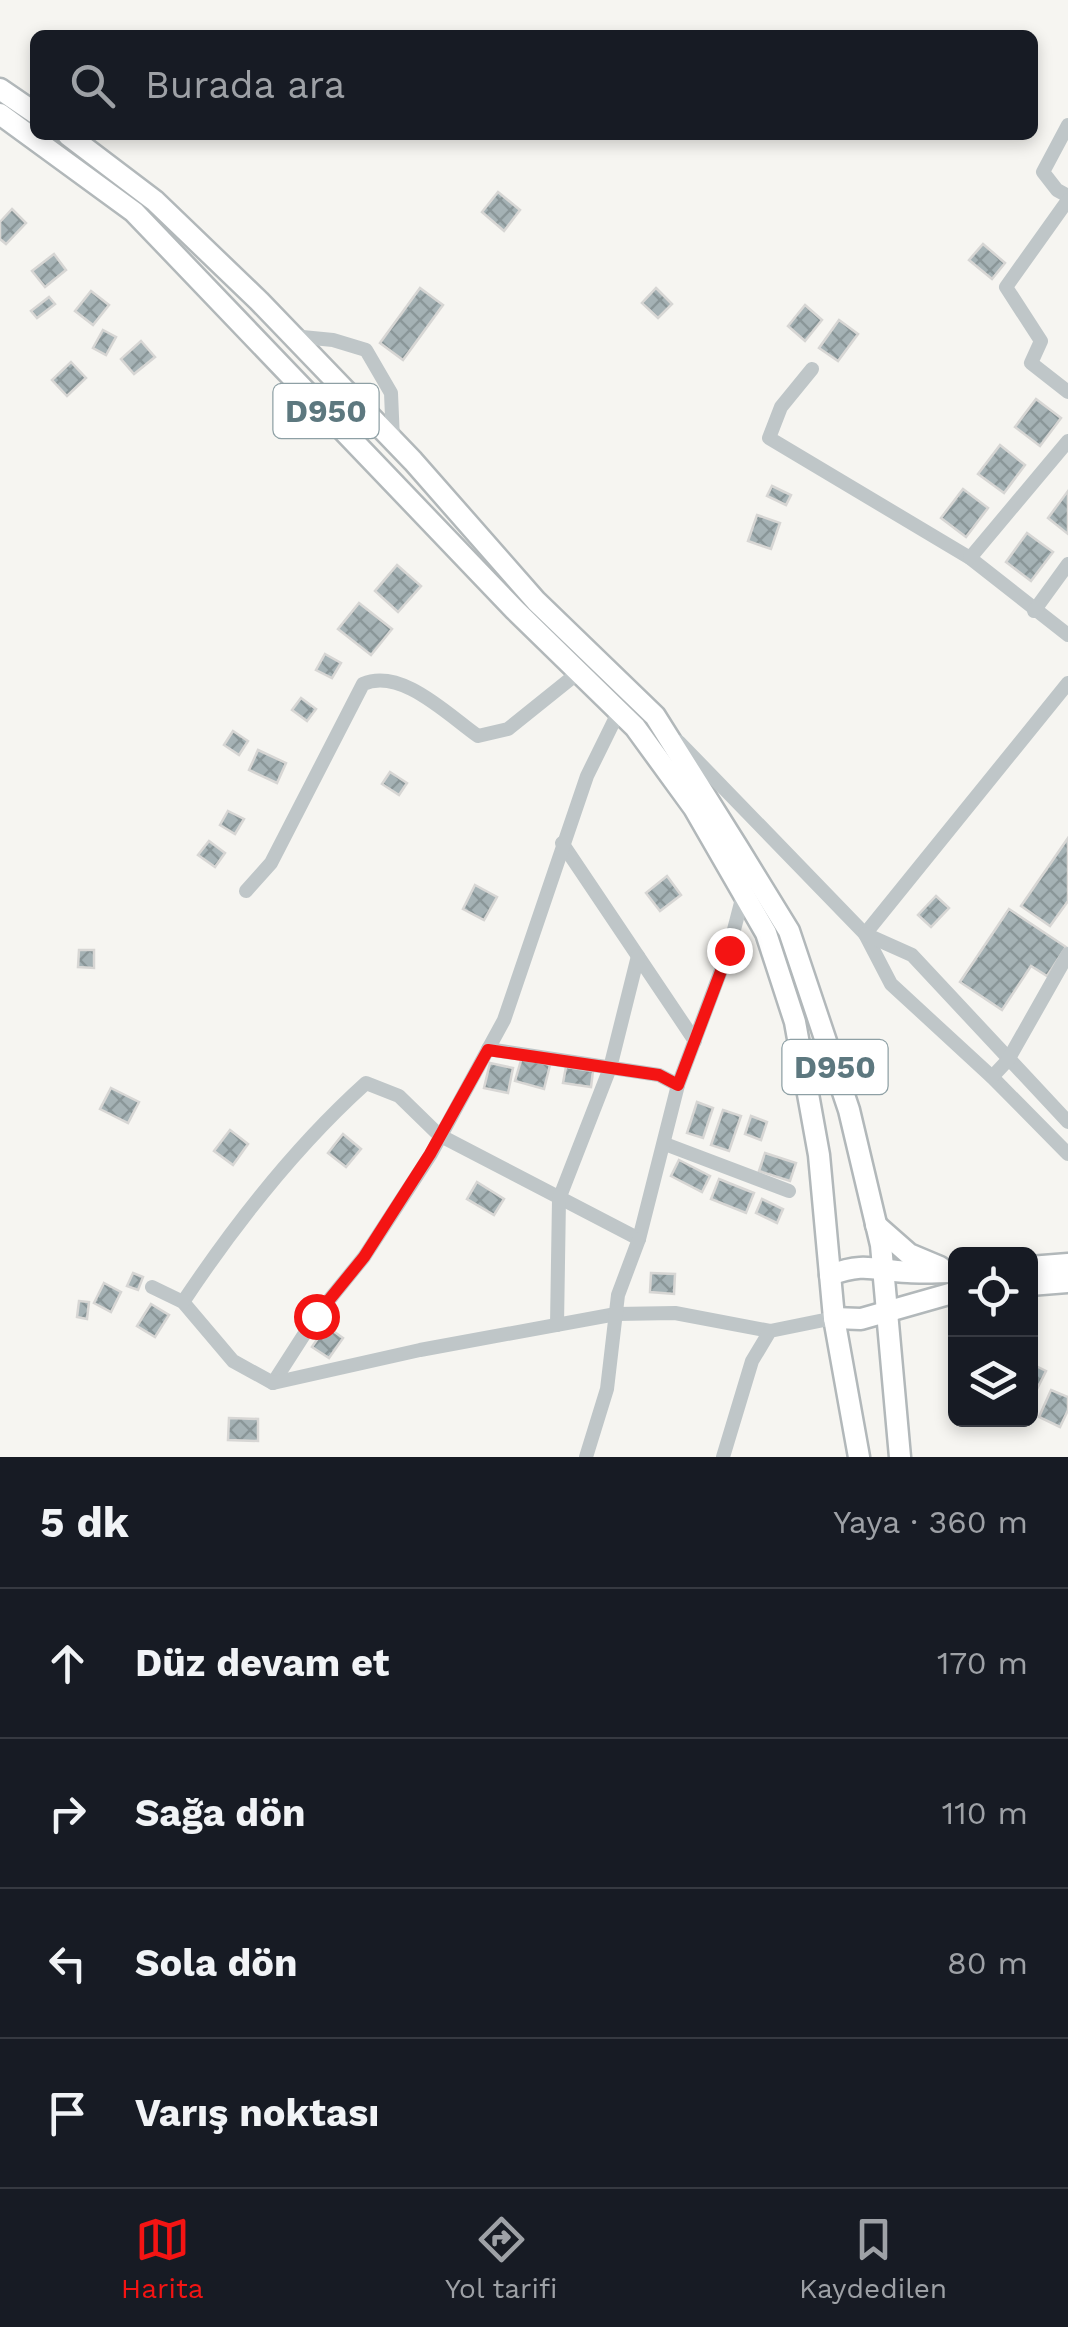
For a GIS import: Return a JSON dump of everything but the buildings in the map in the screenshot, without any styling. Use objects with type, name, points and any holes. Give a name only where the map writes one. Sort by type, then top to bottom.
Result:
[{"type":"highway","points":[[0,90],[30,110]]},
{"type":"highway","name":"D950","points":[[0,114],[30,136]]},
{"type":"highway","name":"D950","points":[[36,140],[134,212],[515,610],[636,727],[694,808],[766,934],[795,1022],[819,1155],[834,1318],[859,1457]]},
{"type":"highway","name":"D950","points":[[75,140],[154,200],[292,336],[393,440],[536,601],[655,716],[789,931],[850,1110],[883,1266],[900,1457]]},
{"type":"highway","points":[[876,1225],[948,1282]]},
{"type":"highway","points":[[1038,1266],[1068,1264]]},
{"type":"highway","points":[[830,1276],[853,1266],[883,1266],[948,1283]]},
{"type":"highway","points":[[1038,1284],[1068,1282]]},
{"type":"highway","points":[[834,1318],[861,1318],[887,1312],[948,1284]]},
{"type":"highway","points":[[891,1358],[904,1324],[948,1285]]},
{"type":"street","points":[[1068,125],[1043,172],[1068,198],[1006,287],[1041,341],[1031,362],[1068,392]]},
{"type":"street","points":[[292,336],[333,340],[366,350],[391,394],[393,440]]},
{"type":"street","points":[[812,369],[781,407],[769,438],[970,558],[1068,635]]},
{"type":"street","points":[[970,558],[1068,441]]},
{"type":"street","points":[[1034,611],[1068,564]]},
{"type":"street","points":[[246,891],[271,863],[363,684],[375,679],[412,689],[478,736],[508,730],[579,672]]},
{"type":"street","points":[[865,934],[1068,683]]},
{"type":"street","points":[[273,1382],[316,1316],[364,1257],[440,1135],[504,1020],[562,843],[587,776],[619,711]]},
{"type":"street","points":[[655,716],[865,934],[891,984],[1068,1154]]},
{"type":"street","points":[[562,843],[695,1041]]},
{"type":"street","points":[[586,1457],[606,1389],[618,1295],[639,1239],[678,1085],[729,950],[744,894]]},
{"type":"street","points":[[865,934],[912,954],[1068,1122]]},
{"type":"street","points":[[992,1077],[1008,1060],[1068,954]]},
{"type":"street","points":[[557,1325],[559,1199],[610,1068],[638,956]]},
{"type":"street","points":[[488,1050],[659,1075],[678,1085]]},
{"type":"street","points":[[182,1302],[220,1246],[326,1119],[366,1083],[400,1096],[440,1135],[639,1239]]},
{"type":"street","points":[[665,1144],[789,1191]]},
{"type":"street","points":[[152,1287],[182,1302],[233,1361],[273,1382],[616,1314],[676,1314],[770,1332],[834,1318]]},
{"type":"street","points":[[723,1457],[752,1361],[770,1332]]},
{"type":"route","points":[[316,1316],[364,1257],[430,1154],[488,1050],[659,1075],[678,1085],[729,950]]}]
